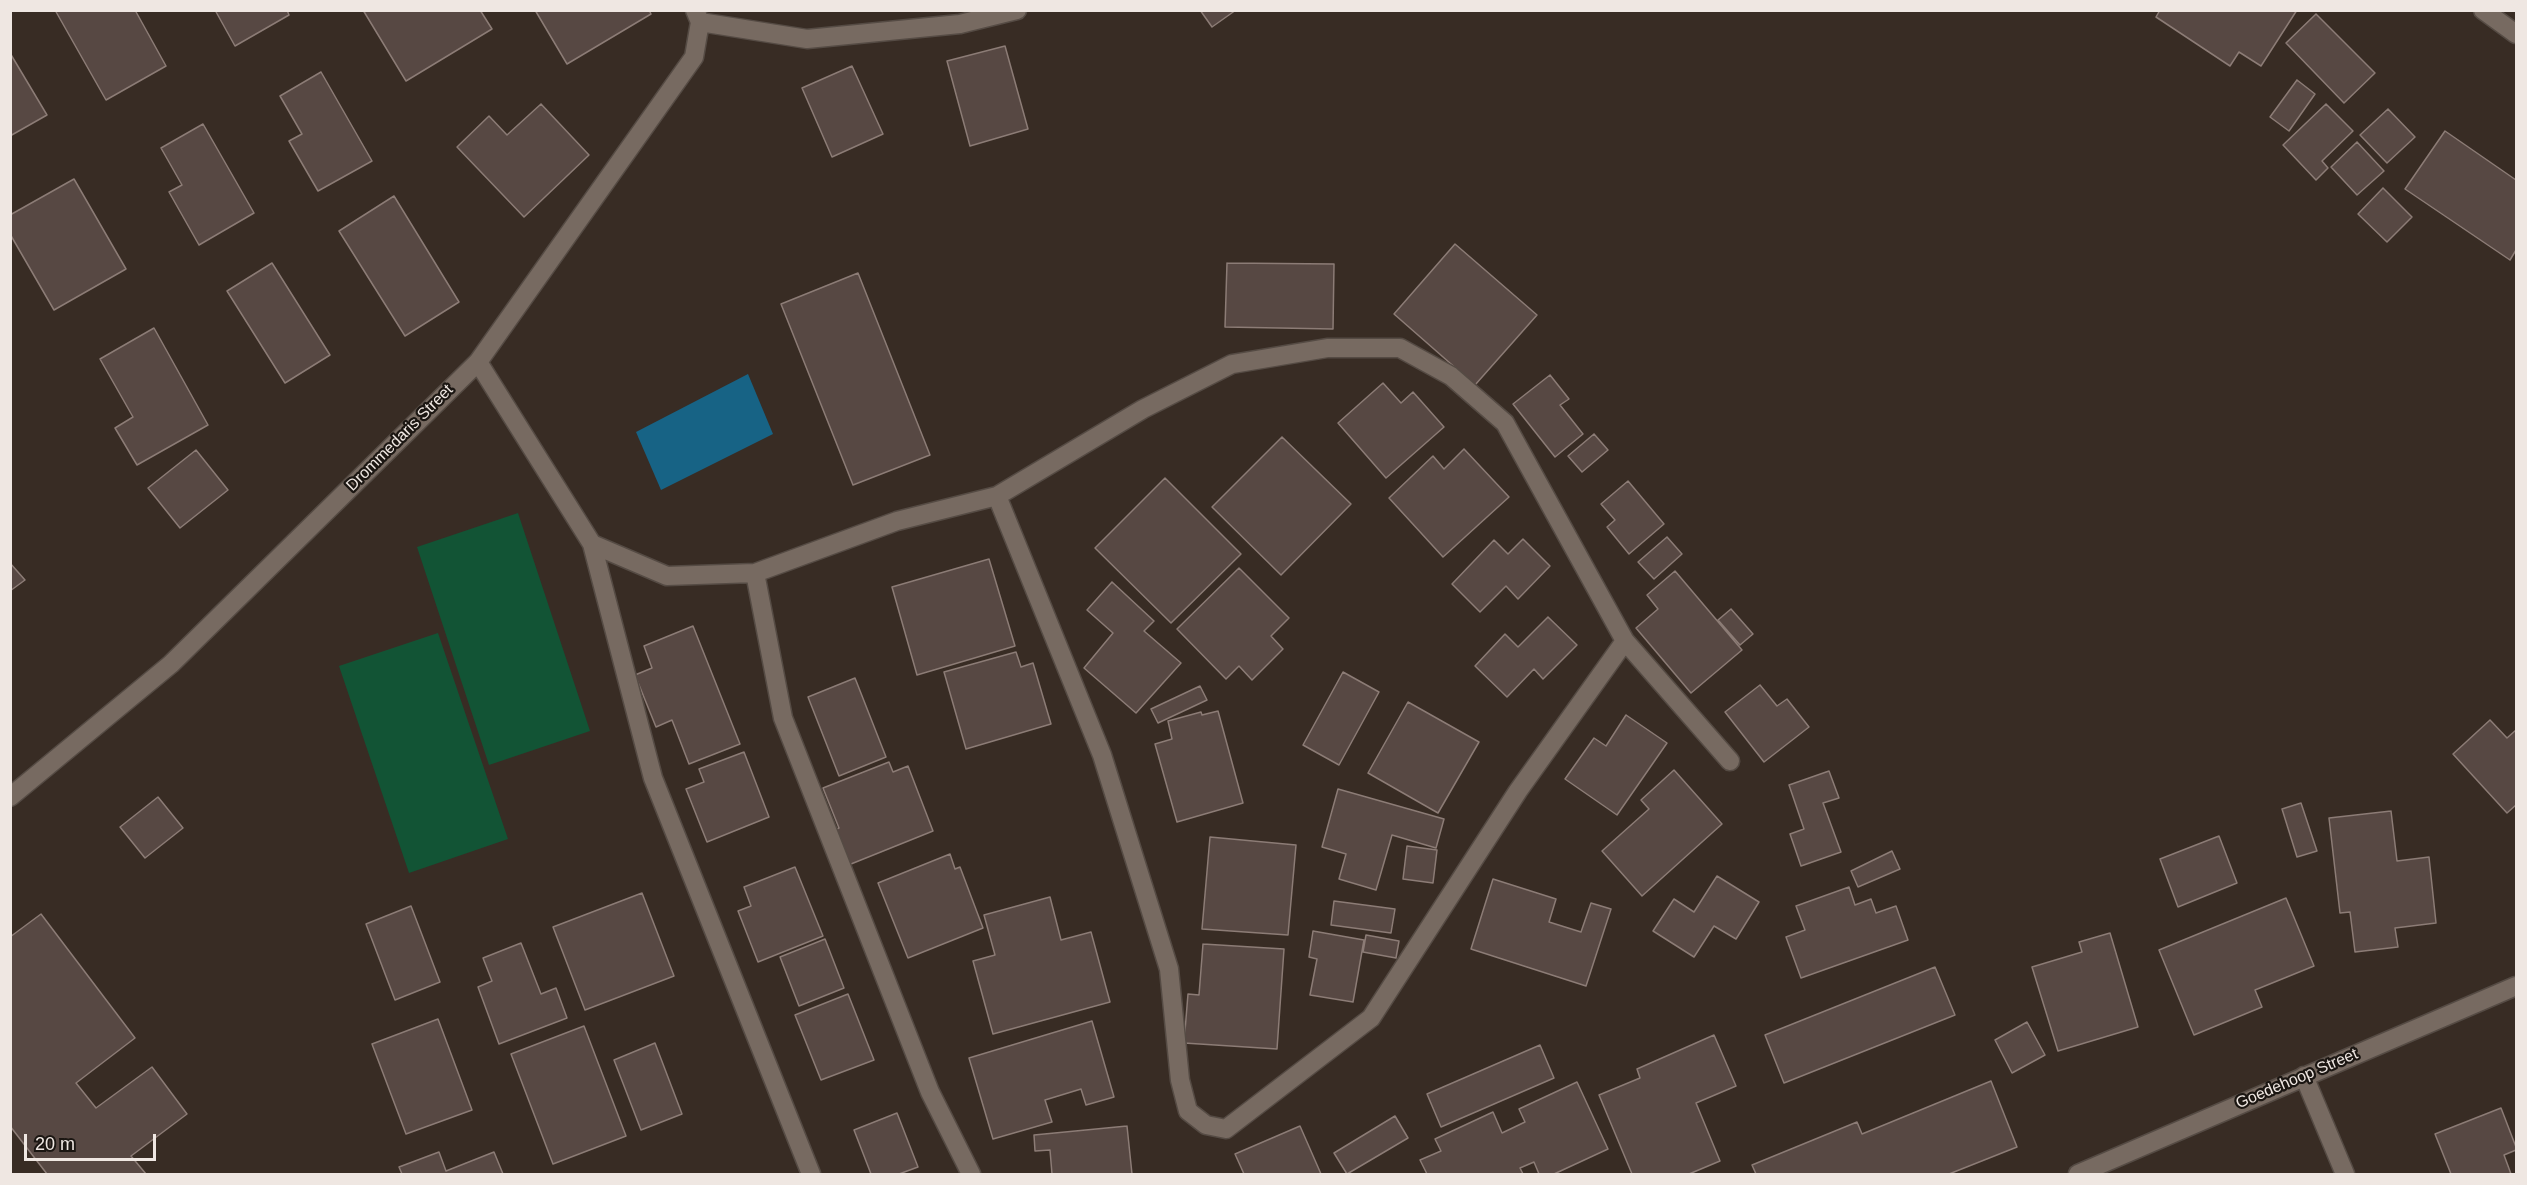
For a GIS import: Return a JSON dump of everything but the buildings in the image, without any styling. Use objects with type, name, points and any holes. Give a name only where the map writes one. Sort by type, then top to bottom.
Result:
[{"type":"street","points":[[698,16],[807,39],[960,24],[1017,10]]},
{"type":"street","points":[[2483,10],[2517,34]]},
{"type":"street","name":"Drommedaris Street","points":[[10,797],[171,664],[478,362],[694,57],[698,16]]},
{"type":"street","points":[[592,544],[667,576],[755,573],[897,521],[997,496],[1143,409],[1232,364],[1327,348],[1400,348],[1451,376],[1505,423],[1625,641],[1730,761]]},
{"type":"street","points":[[478,362],[592,544],[653,778],[811,1174]]},
{"type":"street","points":[[997,496],[1102,755],[1169,969],[1180,1080],[1188,1111],[1206,1125],[1226,1129],[1371,1018],[1518,791],[1625,641]]},
{"type":"street","points":[[755,573],[783,718],[930,1092],[971,1174]]},
{"type":"street","name":"Goedehoop Street","points":[[2078,1174],[2517,986]]},
{"type":"street","points":[[2304,1076],[2345,1174]]},
{"type":"green space","points":[[518,513],[590,731],[489,765],[417,547]]},
{"type":"green space","points":[[438,633],[508,839],[409,873],[339,666]]},
{"type":"water","points":[[748,374],[773,434],[661,490],[636,432]]}]
